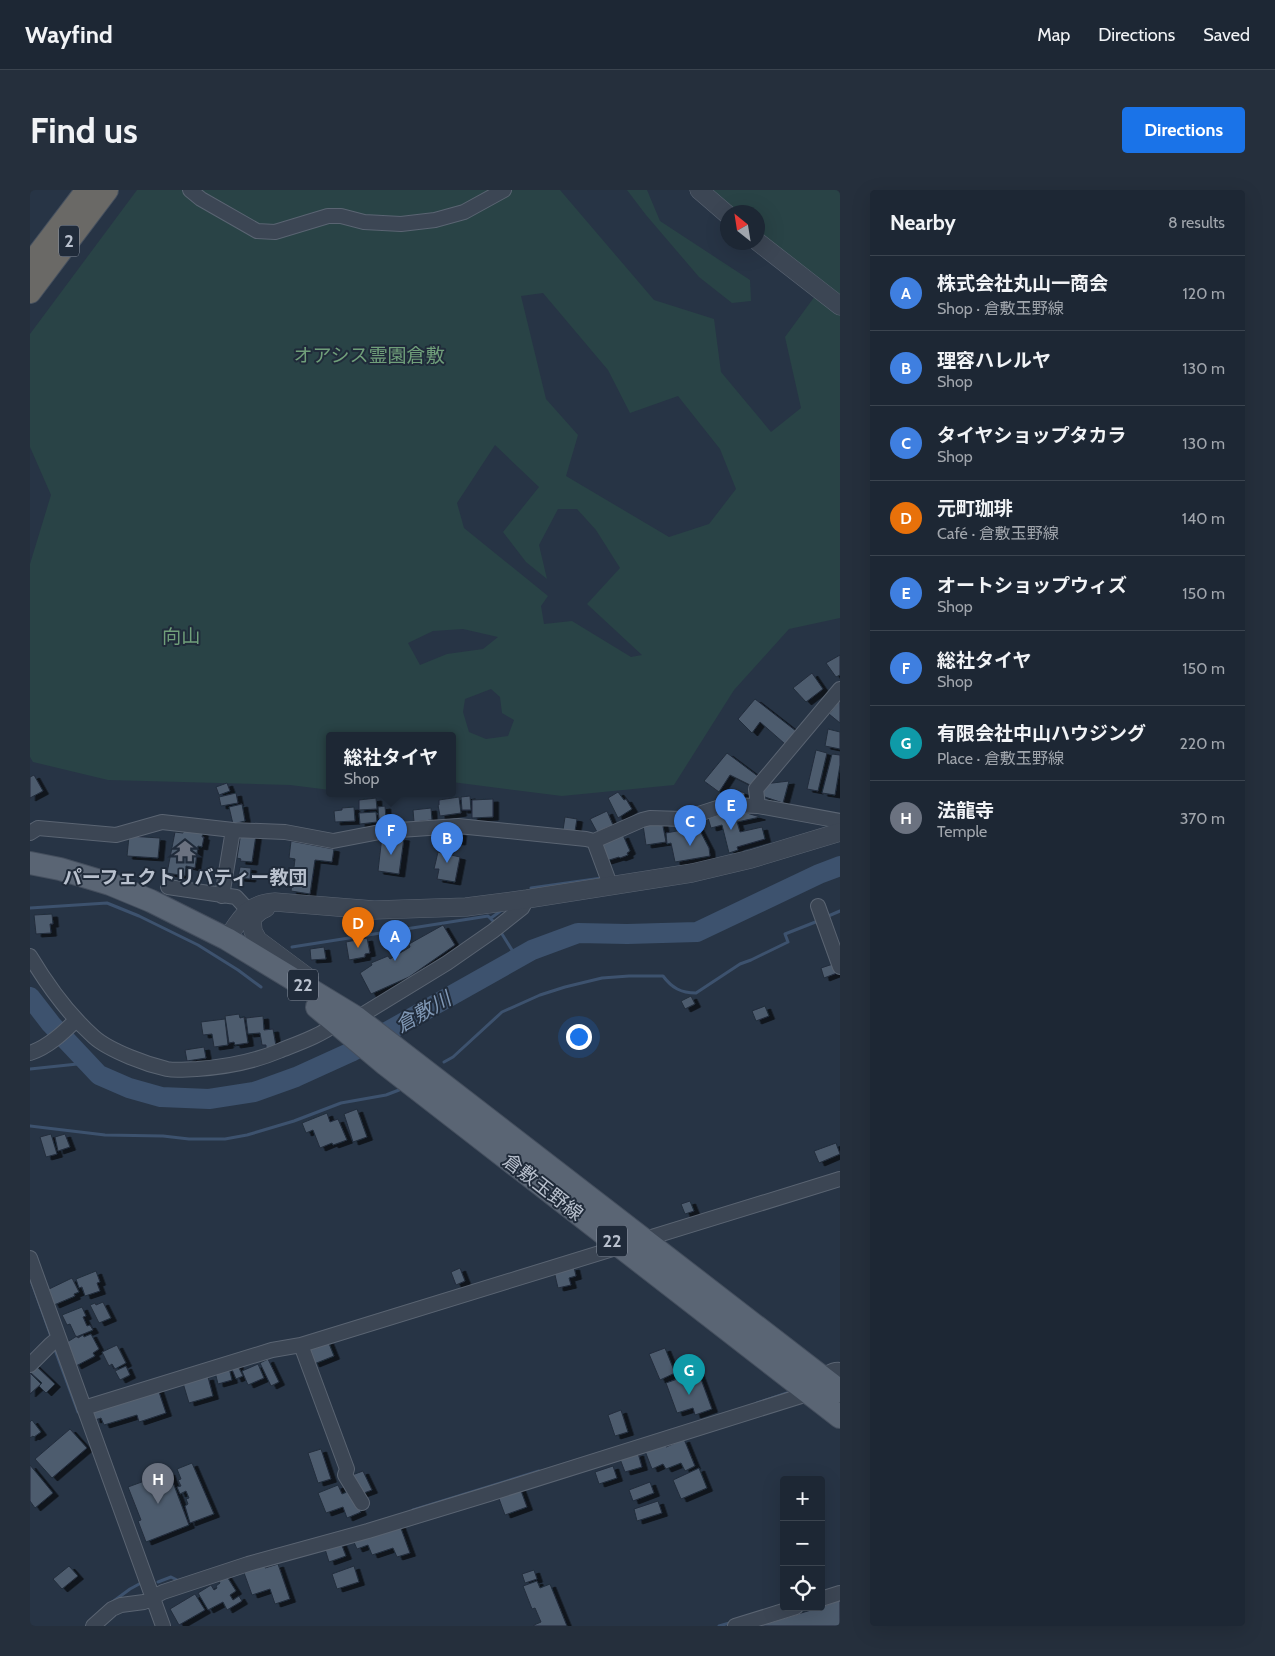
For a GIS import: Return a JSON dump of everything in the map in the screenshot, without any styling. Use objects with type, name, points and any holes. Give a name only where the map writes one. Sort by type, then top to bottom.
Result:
[{"type":"highway","name":"2","points":[[30,265],[87,190]]},
{"type":"highway","name":"2","points":[[30,292],[107,190]]},
{"type":"main road","name":"倉敷玉野線","points":[[30,863],[60,869],[110,884],[151,901],[227,939],[250,953],[644,1238],[824,1380],[840,1417]]},
{"type":"main road","name":"倉敷玉野線","points":[[395,1059],[619,1246],[840,1391]]},
{"type":"street","points":[[196,194],[257,231],[275,232],[328,216],[341,216],[364,222],[400,224],[434,220],[464,212],[504,190]]},
{"type":"street","points":[[699,190],[720,209]]},
{"type":"street","points":[[765,247],[840,306]]},
{"type":"street","points":[[758,806],[756,789],[840,689]]},
{"type":"street","points":[[30,832],[38,828],[116,835],[162,822],[233,830],[285,832],[333,840],[386,831],[458,826],[594,841],[642,820],[650,818],[683,819],[729,806],[758,806],[840,821]]},
{"type":"street","points":[[222,896],[233,830]]},
{"type":"street","points":[[227,939],[248,911],[264,903],[275,902],[374,910],[466,907],[611,887],[692,873],[751,859],[840,832]]},
{"type":"street","points":[[594,841],[611,887]]},
{"type":"street","points":[[168,887],[236,897],[248,911]]},
{"type":"street","points":[[30,956],[52,991],[75,1022],[117,1052],[168,1069],[185,1070],[216,1067],[260,1059],[346,1023],[447,963],[486,937],[522,908],[527,899]]},
{"type":"street","points":[[275,902],[252,918],[253,931],[258,940],[328,992],[346,1023]]},
{"type":"street","points":[[821,914],[840,967]]},
{"type":"street","points":[[30,1053],[49,1043],[75,1022]]},
{"type":"street","points":[[84,1408],[272,1350],[301,1345],[840,1179]]},
{"type":"street","points":[[30,1258],[55,1341],[84,1408],[163,1626]]},
{"type":"street","points":[[30,1366],[55,1341]]},
{"type":"street","points":[[301,1345],[347,1469],[345,1475],[362,1503]]},
{"type":"street","points":[[93,1626],[112,1609],[121,1605],[144,1602],[163,1592],[248,1564],[489,1494],[801,1396],[824,1380]]},
{"type":"street","points":[[825,1598],[840,1593]]},
{"type":"street","points":[[735,1626],[783,1611]]},
{"type":"green space","name":"向山","points":[[137,190],[560,190],[654,300],[714,319],[721,372],[771,432],[801,408],[785,337],[815,296],[765,245],[765,205],[725,205],[710,190],[840,190],[840,618],[789,629],[734,690],[674,785],[562,796],[456,783],[456,732],[326,732],[326,790],[290,785],[108,780],[33,762],[30,757],[30,564],[51,495],[30,447],[30,334]],"holes":[[[543,293],[608,370],[630,413],[678,396],[720,449],[736,489],[709,524],[669,537],[566,476],[578,435],[546,399],[521,296]],[[495,445],[539,487],[503,532],[526,562],[547,579],[539,545],[558,509],[577,509],[596,530],[620,568],[587,604],[642,655],[631,657],[572,621],[544,624],[541,606],[548,596],[464,528],[457,503]],[[463,629],[498,637],[483,649],[447,654],[420,665],[408,643],[433,631]],[[491,689],[500,697],[502,713],[514,720],[508,736],[486,739],[469,732],[463,712],[465,699]]]},
{"type":"green space","points":[[627,190],[647,190],[660,221],[750,280],[751,301],[732,303],[699,277]]},
{"type":"building","points":[[840,655],[840,675],[836,677],[826,663]]},
{"type":"building","points":[[812,673],[823,689],[806,702],[793,688]]},
{"type":"building","points":[[755,699],[796,731],[785,744],[760,722],[752,733],[738,719]]},
{"type":"building","points":[[840,700],[840,723],[829,714]]},
{"type":"building","points":[[828,729],[840,732],[840,749],[825,746]]},
{"type":"building","points":[[816,750],[827,753],[818,791],[807,789]]},
{"type":"building","points":[[727,753],[759,777],[752,786],[730,775],[719,792],[704,781]]},
{"type":"building","points":[[832,754],[840,755],[835,795],[822,793]]},
{"type":"building","points":[[34,775],[43,791],[30,798],[30,777]]},
{"type":"building","points":[[789,781],[783,803],[762,796],[764,784]]},
{"type":"building","points":[[227,783],[230,791],[219,795],[216,787]]},
{"type":"building","points":[[736,790],[745,793],[742,801],[733,798]]},
{"type":"building","points":[[618,792],[624,800],[626,799],[632,809],[618,818],[608,798]]},
{"type":"building","points":[[236,793],[238,803],[221,806],[219,797]]},
{"type":"building","points":[[470,796],[471,810],[462,810],[461,797]]},
{"type":"building","points":[[459,797],[461,813],[440,816],[439,800]]},
{"type":"building","points":[[376,798],[377,809],[359,810],[359,800]]},
{"type":"building","points":[[493,799],[493,817],[472,818],[472,800]]},
{"type":"building","points":[[242,804],[245,821],[233,824],[229,807]]},
{"type":"building","points":[[385,806],[386,818],[379,819],[378,807]]},
{"type":"building","points":[[354,807],[355,821],[335,822],[334,811]]},
{"type":"building","points":[[431,808],[432,820],[414,822],[413,810]]},
{"type":"building","points":[[737,810],[760,817],[737,822],[740,832],[762,827],[765,839],[737,847],[738,850],[729,853],[722,825],[711,828],[708,818]]},
{"type":"building","points":[[607,811],[613,825],[597,832],[590,819]]},
{"type":"building","points":[[376,812],[377,822],[360,824],[359,813]]},
{"type":"building","points":[[565,817],[577,819],[575,831],[563,830]]},
{"type":"building","points":[[662,821],[666,842],[646,845],[643,825]]},
{"type":"building","points":[[698,827],[709,848],[710,856],[675,862],[671,843],[667,844],[666,833]]},
{"type":"building","points":[[184,829],[203,833],[202,847],[198,846],[195,868],[186,866],[185,876],[167,873],[175,832],[183,833]]},
{"type":"building","points":[[441,830],[461,833],[460,842],[450,841],[448,850],[439,849]]},
{"type":"building","points":[[241,832],[256,835],[252,862],[240,861],[241,859],[237,858]]},
{"type":"building","points":[[623,835],[630,851],[627,853],[628,855],[606,861],[600,845]]},
{"type":"building","points":[[129,836],[160,838],[158,858],[127,856]]},
{"type":"building","points":[[382,836],[404,838],[399,874],[378,871]]},
{"type":"building","points":[[291,841],[334,849],[332,862],[315,860],[310,894],[291,891],[295,859],[289,858]]},
{"type":"building","points":[[438,852],[460,857],[455,882],[437,879],[439,869],[434,869]]},
{"type":"building","points":[[240,867],[251,868],[250,879],[238,878]]},
{"type":"building","points":[[52,914],[53,924],[50,924],[51,933],[36,934],[34,915]]},
{"type":"building","points":[[443,925],[455,945],[409,977],[371,994],[360,973],[372,965],[371,963],[388,956],[390,959],[410,947],[409,944]]},
{"type":"building","points":[[367,938],[370,953],[365,954],[365,957],[349,960],[346,942]]},
{"type":"building","points":[[324,947],[326,959],[311,960],[310,949]]},
{"type":"building","points":[[833,964],[837,973],[824,978],[821,968]]},
{"type":"building","points":[[691,996],[695,1004],[685,1009],[681,1001]]},
{"type":"building","points":[[765,1006],[769,1016],[756,1021],[752,1011]]},
{"type":"building","points":[[239,1014],[240,1018],[244,1017],[248,1043],[235,1045],[234,1042],[229,1043],[225,1016]]},
{"type":"building","points":[[263,1016],[264,1030],[273,1029],[276,1046],[266,1048],[266,1045],[262,1045],[260,1033],[248,1034],[246,1018]]},
{"type":"building","points":[[225,1019],[228,1045],[214,1047],[212,1034],[203,1035],[201,1022]]},
{"type":"building","points":[[204,1047],[206,1058],[187,1061],[185,1050]]},
{"type":"building","points":[[357,1109],[367,1137],[353,1142],[344,1114]]},
{"type":"building","points":[[327,1113],[330,1122],[338,1119],[347,1140],[320,1148],[313,1130],[306,1133],[302,1123]]},
{"type":"building","points":[[51,1134],[57,1154],[46,1157],[40,1137]]},
{"type":"building","points":[[65,1134],[70,1147],[58,1151],[55,1137]]},
{"type":"building","points":[[836,1143],[840,1154],[819,1163],[814,1151]]},
{"type":"building","points":[[690,1201],[694,1211],[685,1214],[681,1204]]},
{"type":"building","points":[[574,1267],[576,1276],[569,1278],[571,1285],[558,1288],[554,1271]]},
{"type":"building","points":[[460,1268],[465,1281],[456,1285],[451,1272]]},
{"type":"building","points":[[96,1271],[100,1282],[97,1283],[100,1291],[85,1296],[82,1287],[79,1288],[76,1279]]},
{"type":"building","points":[[72,1278],[79,1292],[74,1294],[75,1296],[54,1305],[47,1290]]},
{"type":"building","points":[[103,1302],[111,1318],[99,1323],[90,1305]]},
{"type":"building","points":[[82,1307],[86,1316],[83,1317],[87,1326],[90,1325],[93,1330],[76,1337],[70,1324],[67,1325],[62,1315]]},
{"type":"building","points":[[91,1334],[99,1349],[93,1353],[95,1356],[76,1366],[64,1344],[77,1336],[78,1338]]},
{"type":"building","points":[[328,1341],[334,1356],[314,1364],[308,1349]]},
{"type":"building","points":[[117,1345],[126,1363],[115,1369],[112,1364],[109,1366],[102,1352]]},
{"type":"building","points":[[665,1348],[675,1373],[660,1380],[649,1354]]},
{"type":"building","points":[[268,1359],[279,1382],[271,1386],[260,1363]]},
{"type":"building","points":[[34,1364],[55,1384],[46,1393],[39,1386],[42,1383],[30,1372],[30,1368]]},
{"type":"building","points":[[237,1364],[243,1376],[236,1379],[231,1367]]},
{"type":"building","points":[[258,1364],[264,1378],[248,1385],[242,1371]]},
{"type":"building","points":[[692,1365],[695,1372],[698,1371],[712,1409],[695,1415],[693,1408],[677,1413],[666,1383],[686,1376],[683,1368]]},
{"type":"building","points":[[126,1366],[130,1375],[120,1380],[115,1371]]},
{"type":"building","points":[[229,1368],[232,1380],[218,1384],[215,1372]]},
{"type":"building","points":[[30,1373],[41,1384],[30,1394]]},
{"type":"building","points":[[208,1377],[213,1396],[189,1403],[183,1383]]},
{"type":"building","points":[[158,1389],[166,1413],[139,1422],[137,1415],[104,1425],[101,1418],[95,1420],[93,1411]]},
{"type":"building","points":[[621,1410],[628,1432],[615,1436],[608,1415]]},
{"type":"building","points":[[32,1420],[41,1432],[30,1438],[30,1422]]},
{"type":"building","points":[[70,1429],[87,1448],[52,1478],[35,1459]]},
{"type":"building","points":[[684,1439],[695,1466],[685,1471],[681,1463],[666,1469],[663,1464],[652,1469],[645,1451],[665,1443],[666,1447]]},
{"type":"building","points":[[321,1449],[331,1479],[318,1483],[308,1453]]},
{"type":"building","points":[[638,1453],[642,1467],[625,1472],[620,1459]]},
{"type":"building","points":[[192,1463],[214,1514],[190,1523],[185,1506],[188,1504],[186,1499],[189,1498],[186,1491],[180,1494],[177,1487],[181,1486],[178,1480],[181,1479],[177,1469]]},
{"type":"building","points":[[30,1465],[53,1493],[35,1508],[30,1501]]},
{"type":"building","points":[[613,1466],[617,1478],[599,1484],[595,1472]]},
{"type":"building","points":[[699,1468],[707,1488],[681,1499],[673,1480]]},
{"type":"building","points":[[363,1471],[372,1490],[361,1494],[352,1475]]},
{"type":"building","points":[[169,1472],[189,1525],[146,1542],[138,1521],[141,1520],[128,1487]]},
{"type":"building","points":[[650,1482],[654,1493],[633,1501],[629,1490]]},
{"type":"building","points":[[338,1485],[342,1494],[352,1490],[361,1512],[347,1518],[343,1507],[326,1513],[318,1493]]},
{"type":"building","points":[[520,1488],[527,1507],[505,1515],[498,1496]]},
{"type":"building","points":[[658,1501],[662,1513],[637,1521],[634,1509]]},
{"type":"building","points":[[399,1523],[410,1553],[397,1557],[393,1548],[372,1555],[368,1545],[357,1549],[353,1540]]},
{"type":"building","points":[[341,1543],[346,1556],[329,1562],[325,1549]]},
{"type":"building","points":[[263,1563],[265,1568],[278,1564],[290,1599],[275,1604],[270,1589],[252,1595],[243,1570]]},
{"type":"building","points":[[69,1566],[78,1576],[62,1589],[53,1579]]},
{"type":"building","points":[[354,1566],[359,1582],[337,1589],[332,1574]]},
{"type":"building","points":[[534,1570],[537,1579],[525,1583],[522,1574]]},
{"type":"building","points":[[226,1575],[236,1591],[230,1595],[233,1600],[239,1596],[242,1601],[227,1610],[223,1602],[208,1610],[198,1593],[211,1585],[214,1590],[220,1583],[218,1579]]},
{"type":"building","points":[[537,1581],[540,1588],[550,1584],[567,1626],[534,1626],[541,1622],[535,1608],[532,1609],[523,1586]]},
{"type":"building","points":[[195,1594],[205,1610],[179,1625],[170,1609]]},
{"type":"building","points":[[840,1600],[840,1626],[758,1626],[808,1611],[825,1611],[825,1606]]},
{"type":"waterway","name":"倉敷川","points":[[30,997],[51,1024],[99,1075],[129,1088],[161,1097],[209,1099],[254,1092],[296,1077],[351,1052],[532,950],[578,933],[697,932],[819,874],[840,866]]},
{"type":"waterway","points":[[531,888],[602,878]]},
{"type":"waterway","points":[[30,908],[107,903],[139,916],[198,945],[261,987]]},
{"type":"waterway","points":[[491,918],[502,910]]},
{"type":"waterway","points":[[826,917],[840,911]]},
{"type":"waterway","points":[[292,947],[488,916],[493,921]]},
{"type":"waterway","points":[[444,1062],[453,1057],[502,1012],[540,995],[602,978],[629,976],[663,976],[677,989],[696,993],[740,964],[788,942],[785,934],[818,921]]},
{"type":"waterway","points":[[502,934],[517,958]]},
{"type":"waterway","points":[[30,1069],[87,1063]]},
{"type":"waterway","points":[[30,1126],[105,1135],[225,1139],[247,1135],[294,1121],[341,1103],[386,1095],[399,1090]]},
{"type":"waterway","points":[[32,1283],[52,1339]]},
{"type":"waterway","points":[[54,1347],[78,1412]]},
{"type":"waterway","points":[[757,1403],[787,1393]]},
{"type":"waterway","points":[[413,1510],[539,1471]]},
{"type":"waterway","points":[[158,1582],[171,1577],[177,1580]]},
{"type":"waterway","points":[[111,1603],[141,1583]]},
{"type":"waterway","points":[[719,1626],[733,1622]]},
{"type":"place","name":"オートショップウィズ","points":[[731,830]]},
{"type":"place","name":"タイヤショップタカラ","points":[[690,846]]},
{"type":"place","name":"パーフェクトリバティー教団","points":[[185,851]]},
{"type":"place","name":"総社タイヤ","points":[[391,855]]},
{"type":"place","name":"理容ハレルヤ","points":[[447,863]]},
{"type":"place","name":"元町珈琲","points":[[358,948]]},
{"type":"place","name":"株式会社丸山一商会","points":[[395,961]]},
{"type":"place","name":"有限会社中山ハウジング","points":[[689,1395]]},
{"type":"place","name":"法龍寺","points":[[158,1504]]},
{"type":"park label","name":"オアシス霊園倉敷","points":[[369,355]]}]
